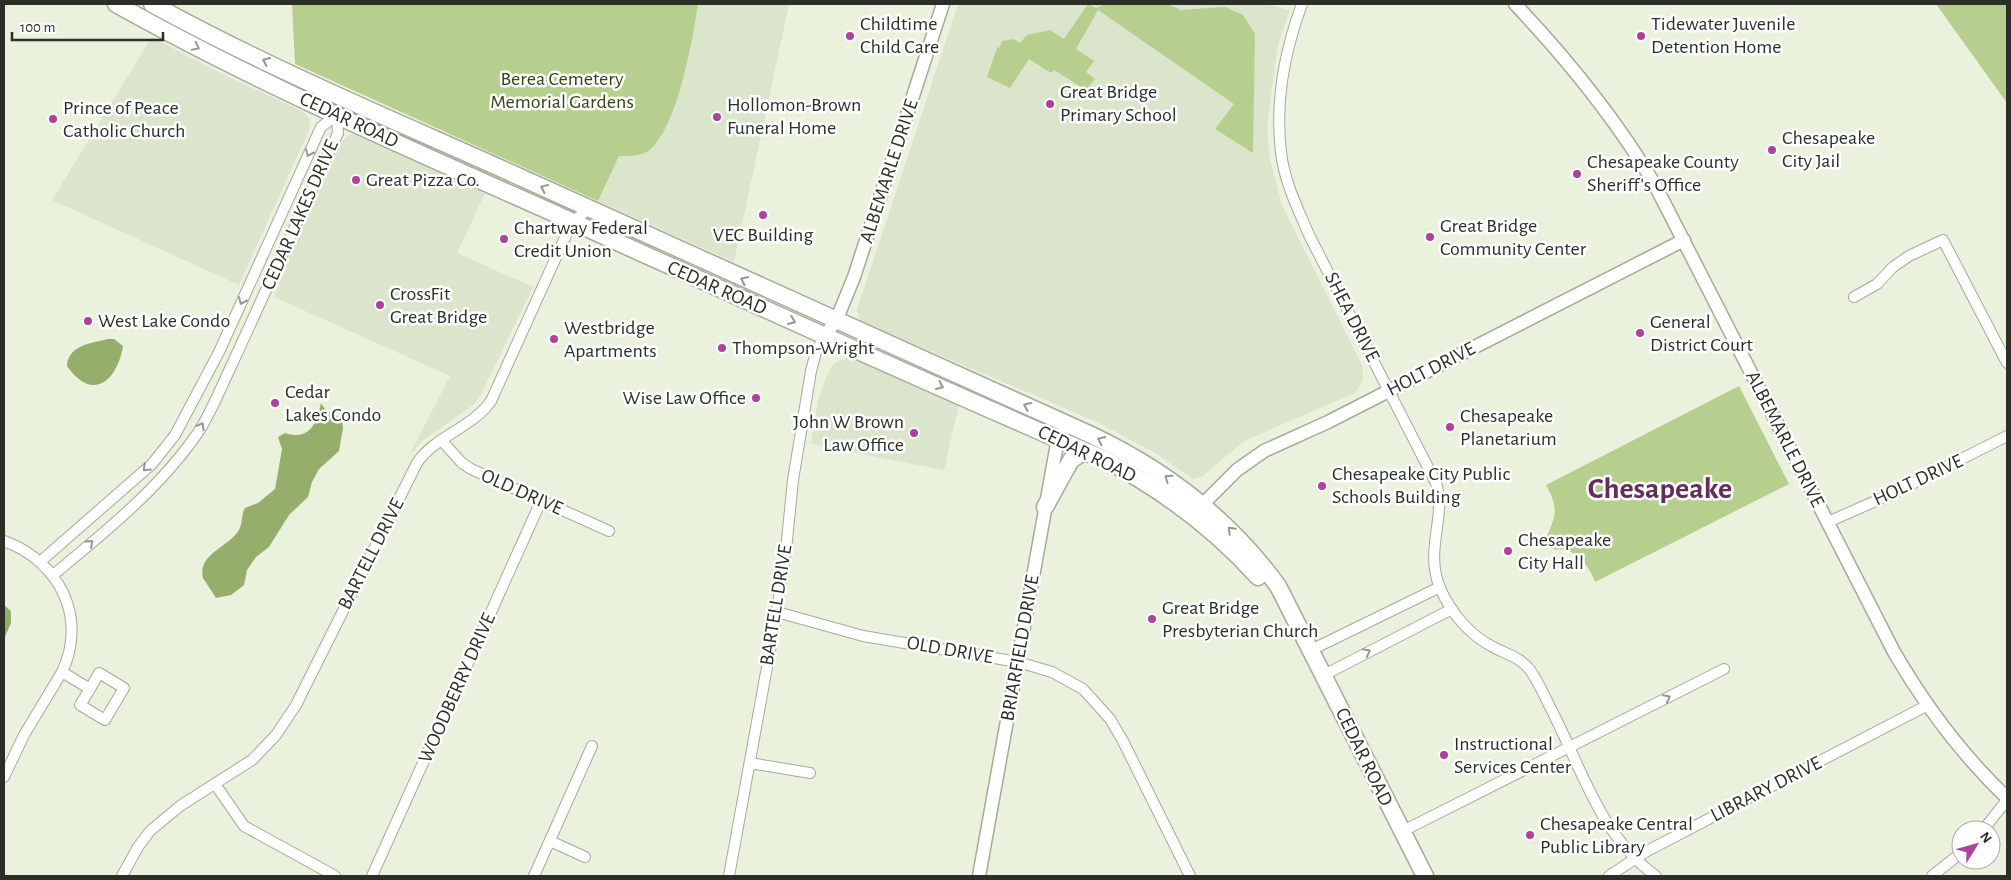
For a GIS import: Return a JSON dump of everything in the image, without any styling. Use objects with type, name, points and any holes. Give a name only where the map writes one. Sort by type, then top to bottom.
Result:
[{"type":"main road","name":"CEDAR ROAD","points":[[116,4],[337,115],[572,222],[1058,438],[1133,475],[1197,510]]},
{"type":"main road","name":"CEDAR ROAD","points":[[159,5],[310,82],[1071,426],[1135,457],[1177,484],[1197,510],[1262,582],[1278,603],[1290,611],[1425,876]]},
{"type":"main road","points":[[310,82],[337,115],[344,110],[355,112],[440,150],[482,160]]},
{"type":"main road","points":[[1045,507],[1071,460],[1082,453],[1092,454]]},
{"type":"street","name":"ALBEMARLE DRIVE","points":[[825,335],[836,321],[875,217],[943,4]]},
{"type":"street","name":"SHEA DRIVE","points":[[1302,4],[1295,22],[1281,79],[1281,152],[1294,200],[1309,236],[1439,492],[1433,558],[1440,587],[1462,623],[1478,637],[1514,656],[1527,666],[1571,747],[1602,817],[1636,859],[1656,876]]},
{"type":"street","name":"ALBEMARLE DRIVE","points":[[1515,4],[1600,102],[1630,142],[1684,240],[1877,620],[1926,706],[1964,755],[2007,799]]},
{"type":"street","points":[[153,24],[159,5]]},
{"type":"street","name":"CEDAR LAKES DRIVE","points":[[41,561],[145,470],[175,435],[219,352],[321,127],[337,115]]},
{"type":"street","name":"CEDAR LAKES DRIVE","points":[[53,575],[150,489],[176,462],[198,433],[217,397],[338,133],[337,115]]},
{"type":"street","name":"BARTELL DRIVE","points":[[122,876],[150,832],[180,806],[252,760],[265,748],[286,720],[417,463],[427,452],[479,415],[491,401],[572,222],[589,208]]},
{"type":"street","name":"HOLT DRIVE","points":[[1197,510],[1237,470],[1264,452],[1389,391],[1684,240]]},
{"type":"street","points":[[1854,297],[1877,284],[1893,267],[1909,256],[1943,240],[2007,363]]},
{"type":"street","name":"BARTELL DRIVE","points":[[729,876],[777,612],[793,480],[812,371],[816,352],[825,335]]},
{"type":"street","points":[[1058,438],[1071,426]]},
{"type":"street","name":"HOLT DRIVE","points":[[1828,522],[1865,504],[1890,496],[2007,436]]},
{"type":"street","name":"BRIARFIELD DRIVE","points":[[979,876],[1058,438]]},
{"type":"street","name":"OLD DRIVE","points":[[442,441],[462,462],[471,468],[609,531]]},
{"type":"street","name":"WOODBERRY DRIVE","points":[[372,876],[541,501]]},
{"type":"street","points":[[4,541],[19,546],[41,561],[53,575],[61,589],[71,622],[71,642],[62,672],[8,755],[4,777]]},
{"type":"street","points":[[1311,650],[1440,587]]},
{"type":"street","points":[[1324,675],[1452,609]]},
{"type":"street","name":"OLD DRIVE","points":[[777,612],[863,636],[1018,662],[1052,672],[1083,689],[1110,719],[1190,876]]},
{"type":"street","points":[[1401,832],[1721,670]]},
{"type":"street","points":[[62,672],[90,689]]},
{"type":"street","points":[[99,673],[124,688],[105,720],[80,705],[90,689],[99,673]]},
{"type":"street","name":"LIBRARY DRIVE","points":[[1609,876],[1646,851],[1926,706]]},
{"type":"street","points":[[534,876],[592,746]]},
{"type":"street","points":[[750,763],[810,773]]},
{"type":"street","points":[[215,784],[244,826],[335,876]]},
{"type":"street","points":[[1991,820],[2007,799]]},
{"type":"street","points":[[550,841],[585,857]]},
{"type":"street","points":[[1932,876],[1951,860]]},
{"type":"shaded area","name":"Hollomon-Brown Funeral Home","points":[[698,4],[789,4],[734,262],[598,201],[619,156],[627,156],[660,139],[685,71]]},
{"type":"shaded area","points":[[958,4],[1266,4],[1290,10],[1278,44],[1267,127],[1270,159],[1282,205],[1363,367],[1363,380],[1355,393],[1244,441],[1203,476],[1193,479],[1155,453],[1099,423],[860,321],[857,310]]},
{"type":"shaded area","points":[[152,37],[218,72],[304,112],[310,120],[309,130],[239,285],[52,200]]},
{"type":"shaded area","points":[[358,133],[486,191],[457,253],[533,287],[480,397],[473,405],[421,442],[409,456],[450,376],[274,297],[287,261],[342,141],[349,135]]},
{"type":"shaded area","points":[[114,339],[123,346],[120,359],[109,378],[102,383],[94,385],[85,383],[76,377],[67,366],[68,359],[72,353],[82,346]]},
{"type":"shaded area","name":"John W Brown Law Office","points":[[850,357],[959,404],[944,470],[811,444],[818,400],[827,375],[834,363]]},
{"type":"shaded area","points":[[321,403],[325,409],[342,419],[343,428],[339,451],[319,469],[312,482],[308,497],[289,515],[269,547],[256,557],[247,570],[244,585],[231,595],[216,598],[203,578],[202,570],[205,563],[215,551],[239,530],[245,508],[258,503],[275,489],[282,449],[278,437],[285,433],[300,435],[306,433],[317,418]]},
{"type":"shaded area","points":[[4,605],[11,611],[11,623],[4,639]]},
{"type":"green space","name":"Berea Cemetery Memorial Gardens","points":[[292,4],[698,4],[688,60],[675,105],[667,124],[658,140],[645,153],[619,156],[598,201],[295,64]]},
{"type":"green space","points":[[1088,4],[1096,8],[1106,4],[1167,4],[1181,10],[1225,7],[1243,15],[1255,34],[1253,153],[1215,129],[1234,104],[1098,10],[1076,49],[1094,61],[1086,72],[1095,79],[1086,90],[1054,70],[1051,73],[1029,59],[1010,88],[987,77],[997,48],[1000,47],[1002,41],[1014,39],[1020,43],[1027,35],[1050,30],[1064,39]]},
{"type":"green space","points":[[1936,4],[2007,4],[2007,103]]},
{"type":"green space","points":[[1739,386],[1789,484],[1595,582],[1582,560],[1569,551],[1553,549],[1544,543],[1553,521],[1555,509],[1551,494],[1546,485]]},
{"type":"place","name":"Childtime Child Care","points":[[850,36]]},
{"type":"place","name":"Tidewater Juvenile Detention Home","points":[[1641,36]]},
{"type":"place","name":"Great Bridge Primary School","points":[[1050,104]]},
{"type":"place","name":"Hollomon-Brown Funeral Home","points":[[717,117]]},
{"type":"place","name":"Prince of Peace Catholic Church","points":[[53,119]]},
{"type":"place","name":"Chesapeake City Jail","points":[[1772,150]]},
{"type":"place","name":"Chesapeake County Sheriff's Office","points":[[1577,174]]},
{"type":"place","name":"Great Pizza Co.","points":[[356,180]]},
{"type":"place","name":"VEC Building","points":[[763,215]]},
{"type":"place","name":"Great Bridge Community Center","points":[[1430,237]]},
{"type":"place","name":"Chartway Federal Credit Union","points":[[504,239]]},
{"type":"place","name":"CrossFit Great Bridge","points":[[380,305]]},
{"type":"place","name":"West Lake Condo","points":[[88,321]]},
{"type":"place","name":"General District Court","points":[[1640,333]]},
{"type":"place","name":"Westbridge Apartments","points":[[554,339]]},
{"type":"place","name":"Thompson-Wright","points":[[722,348]]},
{"type":"place","name":"Wise Law Office","points":[[756,398]]},
{"type":"place","name":"Cedar Lakes Condo","points":[[275,403]]},
{"type":"place","name":"Chesapeake Planetarium","points":[[1450,427]]},
{"type":"place","name":"John W Brown Law Office","points":[[914,433]]},
{"type":"place","name":"Chesapeake City Public Schools Building","points":[[1322,486]]},
{"type":"place","name":"Chesapeake City Hall","points":[[1508,551]]},
{"type":"place","name":"Great Bridge Presbyterian Church","points":[[1152,619]]},
{"type":"place","name":"Instructional Services Center","points":[[1444,755]]},
{"type":"place","name":"Chesapeake Central Public Library","points":[[1530,835]]},
{"type":"district","name":"Chesapeake","points":[[1660,489]]}]
